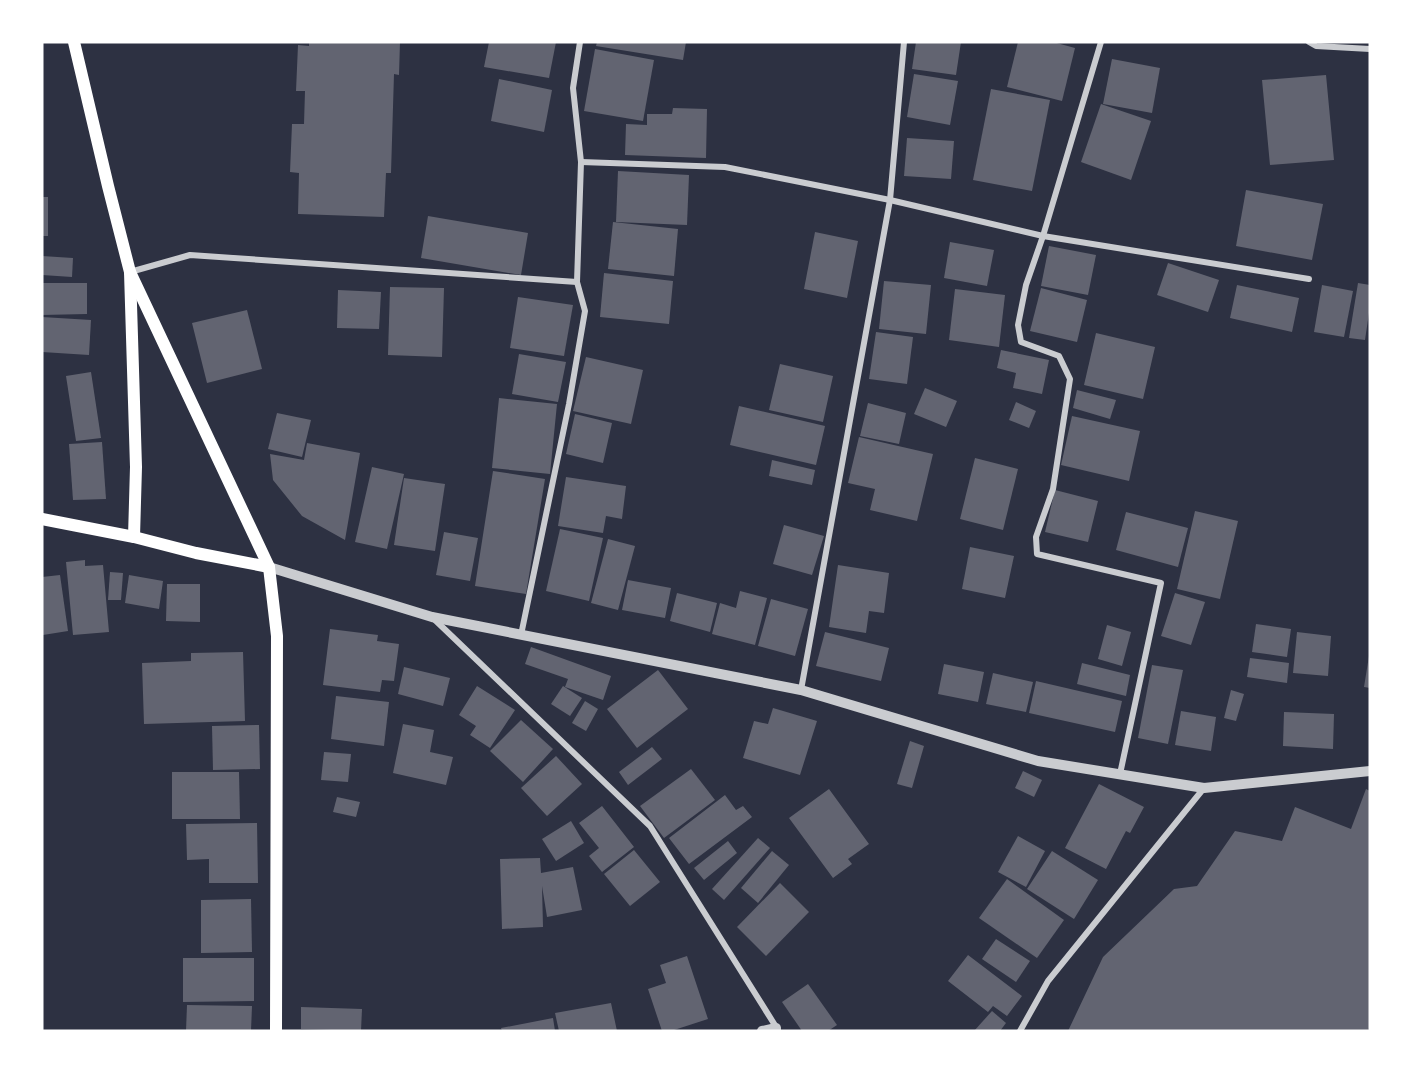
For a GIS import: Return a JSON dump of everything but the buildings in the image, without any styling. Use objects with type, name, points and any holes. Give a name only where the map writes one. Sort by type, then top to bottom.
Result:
[{"type":"main road","points":[[74,42],[130,272],[269,567],[277,636],[276,1031]]},
{"type":"main road","points":[[130,272],[136,467],[134,537]]},
{"type":"main road","points":[[42,519],[269,567]]},
{"type":"street","points":[[521,635],[569,404],[585,311],[577,282],[581,162],[573,88],[580,42]]},
{"type":"street","points":[[801,690],[890,200],[904,42]]},
{"type":"street","points":[[1101,42],[1026,285],[1018,325],[1021,342],[1059,356],[1070,379],[1053,489],[1036,537],[1037,554],[1161,583],[1120,774]]},
{"type":"street","points":[[1309,42],[1316,46],[1370,49]]},
{"type":"street","points":[[581,162],[725,167],[890,200],[1043,236],[1309,279]]},
{"type":"street","points":[[130,272],[190,255],[577,282]]},
{"type":"street","points":[[269,567],[432,617],[801,690],[1038,761],[1204,788],[1370,771]]},
{"type":"street","points":[[432,617],[650,826],[777,1029],[762,1031]]},
{"type":"street","points":[[1020,1031],[1048,981],[1204,788]]}]
